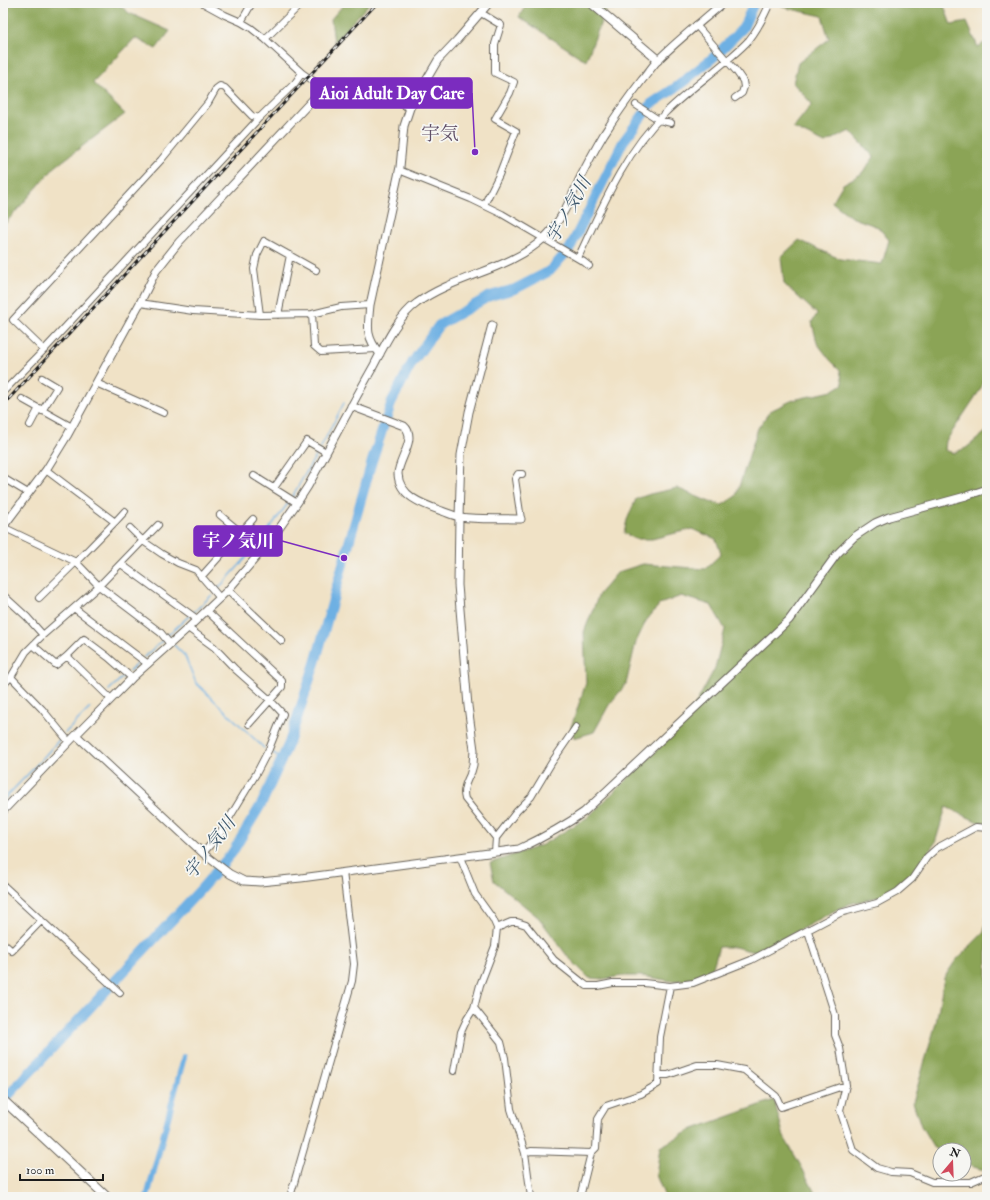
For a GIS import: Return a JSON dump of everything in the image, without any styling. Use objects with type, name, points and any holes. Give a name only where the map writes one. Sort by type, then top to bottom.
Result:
[{"type":"main road","points":[[591,3],[658,60]]},
{"type":"main road","points":[[3,1100],[107,1197]]},
{"type":"street","points":[[202,3],[241,22],[265,39],[302,73],[328,91],[346,94],[367,89],[378,90],[410,108]]},
{"type":"street","points":[[241,22],[252,3]]},
{"type":"street","points":[[265,39],[302,3]]},
{"type":"street","points":[[378,352],[371,342],[369,335],[368,326],[370,305],[399,170],[404,126],[410,108],[438,60],[489,3]]},
{"type":"street","points":[[3,811],[68,742],[132,678],[207,611],[228,590],[263,551],[297,503],[351,406],[378,352],[404,316],[416,304],[433,293],[452,283],[501,265],[521,254],[544,238],[565,209],[604,133],[627,99],[658,60],[696,25],[723,3]]},
{"type":"street","points":[[577,258],[627,160],[641,140],[657,119],[749,40],[762,21],[770,3]]},
{"type":"street","points":[[481,13],[501,25],[495,44],[496,73],[514,82],[510,93],[495,119],[516,131],[499,175],[484,205]]},
{"type":"street","points":[[696,25],[743,81],[744,87],[742,93],[735,98]]},
{"type":"street","points":[[3,392],[44,350],[259,118],[295,83],[302,73]]},
{"type":"street","points":[[44,350],[13,320],[161,160],[208,103],[216,89],[220,86],[225,88],[252,116],[259,118]]},
{"type":"street","points":[[170,644],[161,633],[98,586],[76,562],[3,527],[46,470],[72,427],[156,271],[179,242],[316,96],[328,91]]},
{"type":"street","points":[[636,106],[657,119],[671,123]]},
{"type":"street","points":[[399,170],[484,205],[502,214],[589,266]]},
{"type":"street","points":[[260,315],[254,269],[257,255],[264,241],[316,270]]},
{"type":"street","points":[[278,315],[290,255]]},
{"type":"street","points":[[140,303],[193,311],[260,315],[312,314],[341,307],[370,305]]},
{"type":"street","points":[[312,314],[314,346],[321,352],[378,352]]},
{"type":"street","points":[[492,325],[469,412],[461,455],[458,517],[458,585],[468,706],[474,750],[471,772],[463,794],[465,799],[496,838]]},
{"type":"street","points":[[30,425],[56,387],[42,378]]},
{"type":"street","points":[[96,383],[164,413]]},
{"type":"street","points":[[22,399],[72,427]]},
{"type":"street","points":[[351,406],[407,429],[410,436],[398,470],[398,476],[405,491],[418,501],[458,517],[521,519],[515,479],[518,474],[522,474]]},
{"type":"street","points":[[274,488],[307,441],[326,452]]},
{"type":"street","points":[[46,470],[115,522]]},
{"type":"street","points":[[254,476],[297,503]]},
{"type":"street","points":[[3,478],[28,493]]},
{"type":"street","points":[[76,735],[204,854],[230,874],[244,881],[260,882],[519,849],[566,825],[584,812],[790,620],[837,554],[854,537],[875,523],[889,517],[987,489]]},
{"type":"street","points":[[39,598],[125,511]]},
{"type":"street","points":[[220,515],[263,551]]},
{"type":"street","points":[[201,577],[253,519]]},
{"type":"street","points":[[3,685],[11,677],[26,652],[121,564],[158,525]]},
{"type":"street","points":[[130,528],[142,541],[162,554],[178,563],[196,570],[220,598]]},
{"type":"street","points":[[121,564],[197,619]]},
{"type":"street","points":[[228,590],[282,641]]},
{"type":"street","points":[[3,595],[27,617],[43,635]]},
{"type":"street","points":[[74,608],[148,664]]},
{"type":"street","points":[[207,611],[282,681],[282,687],[249,724]]},
{"type":"street","points":[[188,628],[214,647],[283,714],[269,749],[232,815],[204,854]]},
{"type":"street","points":[[33,645],[56,665],[84,639],[132,678]]},
{"type":"street","points":[[67,656],[111,699]]},
{"type":"street","points":[[11,677],[42,709],[68,742]]},
{"type":"street","points":[[495,852],[496,838],[517,811],[531,797],[552,762],[576,727]]},
{"type":"street","points":[[497,928],[511,922],[517,922],[526,926],[554,960],[587,986],[598,986],[613,983],[644,983],[670,986],[693,984],[751,960],[840,913],[878,903],[897,892],[912,879],[927,857],[937,848],[976,827],[987,828]]},
{"type":"street","points":[[454,1071],[461,1032],[474,1008],[480,985],[495,946],[497,928],[492,918],[475,894],[460,857]]},
{"type":"street","points":[[290,1197],[352,982],[354,964],[343,872]]},
{"type":"street","points":[[3,885],[120,993]]},
{"type":"street","points":[[3,943],[12,952],[41,921]]},
{"type":"street","points":[[808,931],[835,1015],[835,1035],[840,1048],[846,1085],[840,1110],[853,1150],[877,1168],[891,1172],[910,1173],[932,1182],[971,1182],[987,1176]]},
{"type":"street","points":[[580,1197],[591,1153],[596,1148],[598,1119],[606,1106],[641,1094],[658,1084],[660,1037],[670,986]]},
{"type":"street","points":[[474,1008],[501,1042],[505,1058],[512,1109],[525,1153],[530,1197]]},
{"type":"street","points":[[658,1075],[668,1075],[697,1065],[717,1065],[744,1070],[776,1096],[781,1107],[846,1085]]},
{"type":"street","points":[[525,1153],[531,1151],[591,1153]]},
{"type":"green space","points":[[3,3],[75,3],[78,5],[80,3],[117,3],[129,13],[170,31],[156,49],[135,38],[93,83],[125,114],[55,167],[3,226]]},
{"type":"green space","points":[[345,3],[370,3],[334,42],[331,19]]},
{"type":"green space","points":[[527,3],[654,3],[648,10],[606,9],[586,61],[519,17]]},
{"type":"green space","points":[[783,3],[943,3],[951,25],[967,22],[978,47],[987,41],[987,374],[980,390],[946,441],[945,450],[953,453],[966,448],[987,431],[987,823],[978,822],[946,807],[935,843],[912,875],[895,888],[878,897],[849,904],[763,950],[750,951],[735,947],[719,947],[712,970],[701,976],[685,980],[671,981],[642,976],[623,976],[603,979],[589,978],[568,957],[539,918],[494,881],[490,863],[542,845],[588,817],[686,722],[715,668],[725,629],[711,605],[681,596],[660,604],[646,621],[636,642],[626,684],[609,705],[594,732],[574,738],[571,727],[586,683],[584,632],[599,594],[618,572],[643,564],[705,569],[721,554],[716,539],[692,529],[652,539],[635,539],[624,533],[627,520],[636,499],[650,494],[677,488],[707,501],[722,505],[736,496],[758,428],[770,411],[793,400],[832,391],[843,384],[840,370],[817,343],[812,322],[817,314],[784,284],[781,257],[799,240],[840,259],[882,264],[889,240],[878,227],[851,217],[832,202],[843,184],[861,174],[874,157],[850,131],[825,143],[793,128],[812,104],[793,83],[798,63],[829,39],[822,16],[782,7]]},
{"type":"green space","points":[[987,913],[987,1171],[972,1166],[972,1142],[932,1142],[932,1145],[921,1126],[913,1102],[936,1023],[944,978],[956,960],[984,932]]},
{"type":"green space","points":[[774,1100],[784,1137],[817,1197],[665,1197],[656,1175],[660,1147],[691,1130]]},
{"type":"waterway","name":"宇ノ気川","points":[[3,1101],[200,890],[232,853],[262,803],[289,743],[316,660],[372,461],[392,401],[412,363],[439,325],[490,296],[515,289],[550,271],[570,248],[623,142],[651,104],[678,86],[715,56],[743,28],[754,3]]},
{"type":"waterway","points":[[321,447],[344,403]]},
{"type":"waterway","points":[[292,497],[319,450]]},
{"type":"waterway","points":[[258,544],[289,502]]},
{"type":"waterway","points":[[217,590],[255,548]]},
{"type":"waterway","points":[[194,612],[212,595]]},
{"type":"waterway","points":[[167,636],[190,615]]},
{"type":"waterway","points":[[144,657],[163,640]]},
{"type":"waterway","points":[[174,645],[185,656],[196,683],[264,748]]},
{"type":"waterway","points":[[129,671],[140,661]]},
{"type":"waterway","points":[[109,690],[125,675]]},
{"type":"waterway","points":[[65,733],[90,708]]},
{"type":"waterway","points":[[3,800],[59,740]]},
{"type":"waterway","points":[[273,753],[282,758]]},
{"type":"waterway","points":[[147,1197],[184,1057]]},
{"type":"railway","points":[[3,405],[377,3]]},
{"type":"place","name":"Aioi Adult Day Care","points":[[475,152]]},
{"type":"place","name":"宇ノ気川","points":[[344,558]]},
{"type":"district","name":"宇気","points":[[440,134]]}]
